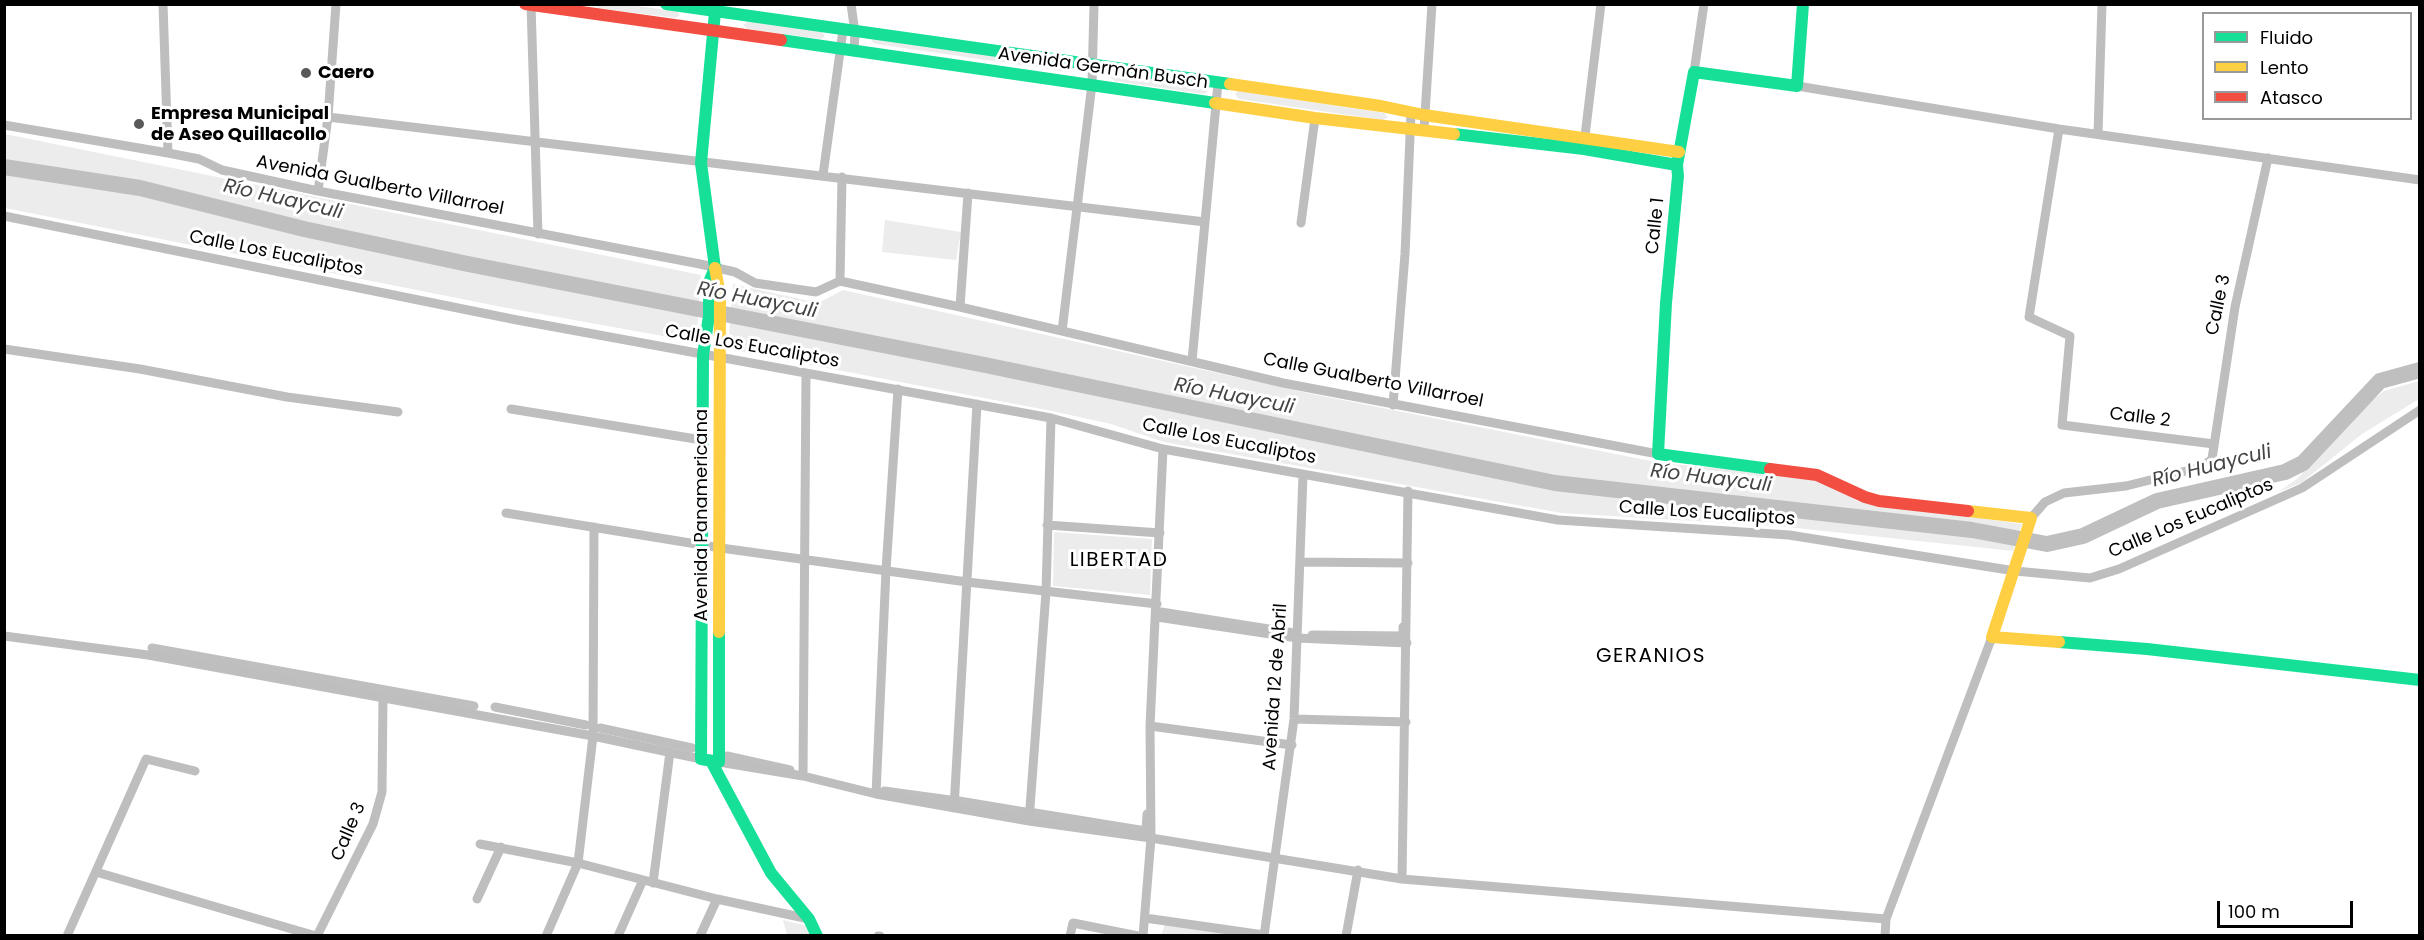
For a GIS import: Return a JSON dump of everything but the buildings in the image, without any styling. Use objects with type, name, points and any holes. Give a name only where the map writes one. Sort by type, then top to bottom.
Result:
[{"type":"main road","name":"Avenida Germán Busch","points":[[666,4],[715,8],[849,31],[1381,106],[1584,144],[1677,165]]},
{"type":"main road","points":[[1694,72],[1797,86],[1803,4]]},
{"type":"main road","name":"Avenida Germán Busch","points":[[529,5],[578,8],[713,32],[1092,84],[1315,118],[1418,130],[1679,152]]},
{"type":"main road","name":"Avenida Panamericana","points":[[710,761],[721,548],[720,358],[714,316],[715,268],[701,163],[715,8]]},
{"type":"main road","name":"Calle 1","points":[[1658,454],[1666,303],[1678,176],[1677,165],[1694,72]]},
{"type":"main road","name":"Avenida Panamericana","points":[[714,316],[703,356],[702,440],[702,545],[710,761],[771,873],[808,919],[817,936]]},
{"type":"main road","name":"Calle Gualberto Villarroel","points":[[1658,454],[1817,475],[1865,497],[1880,501],[2030,524]]},
{"type":"main road","points":[[2030,524],[1992,637],[2147,649],[2420,680]]},
{"type":"street","points":[[163,4],[168,153]]},
{"type":"street","points":[[318,191],[328,117],[336,4]]},
{"type":"street","points":[[851,4],[849,31],[854,52]]},
{"type":"street","points":[[1062,331],[1092,84],[1094,4]]},
{"type":"street","points":[[1393,405],[1418,130],[1424,115],[1432,4]]},
{"type":"street","points":[[1584,144],[1601,4]]},
{"type":"street","name":"Calle 1","points":[[1694,72],[1704,4]]},
{"type":"street","points":[[2098,134],[2102,4]]},
{"type":"street","points":[[529,5],[538,234]]},
{"type":"street","points":[[823,175],[839,50],[849,31]]},
{"type":"street","points":[[1192,361],[1218,83]]},
{"type":"street","points":[[1797,86],[2059,129],[2420,180]]},
{"type":"street","points":[[1411,113],[1418,130]]},
{"type":"street","points":[[328,117],[1205,222]]},
{"type":"street","points":[[1301,223],[1315,118]]},
{"type":"street","name":"Avenida Gualberto Villarroel","points":[[4,125],[199,159],[222,170],[318,191],[715,268]]},
{"type":"street","name":"Calle 2","points":[[2059,129],[2029,317],[2070,336],[2062,425],[2214,444]]},
{"type":"street","name":"Calle 3","points":[[2030,524],[2045,502],[2064,493],[2126,486],[2202,467],[2212,459],[2233,316],[2268,158]]},
{"type":"street","points":[[715,268],[735,272],[754,283],[816,292],[840,281],[842,177]]},
{"type":"street","points":[[960,307],[968,193]]},
{"type":"street","name":"Calle Los Eucaliptos","points":[[4,216],[703,356],[1051,418],[1163,448],[1558,520],[1789,535],[2015,571],[2090,578],[2120,569],[2302,488],[2420,410]]},
{"type":"street","name":"Calle Gualberto Villarroel","points":[[840,281],[1283,383],[1658,454]]},
{"type":"street","points":[[4,349],[140,369],[287,397],[398,412]]},
{"type":"street","points":[[803,776],[806,374]]},
{"type":"street","points":[[876,794],[886,570],[898,389]]},
{"type":"street","points":[[954,808],[977,404]]},
{"type":"street","points":[[511,409],[702,440]]},
{"type":"street","points":[[1029,821],[1046,592],[1051,418]]},
{"type":"street","points":[[1143,936],[1151,838],[1150,726],[1157,616],[1163,448]]},
{"type":"street","name":"Avenida 12 de Abril","points":[[1264,935],[1292,745],[1303,475]]},
{"type":"street","points":[[1402,879],[1408,491]]},
{"type":"street","points":[[506,513],[721,548],[967,582],[1157,604]]},
{"type":"street","points":[[1047,525],[1160,533]]},
{"type":"street","points":[[546,936],[578,863],[593,736],[594,527]]},
{"type":"street","points":[[1300,562],[1408,563]]},
{"type":"street","points":[[1157,616],[1297,638],[1407,643]]},
{"type":"street","points":[[4,636],[147,655],[593,736],[710,761],[803,776],[876,794],[954,808],[1276,857],[1402,879],[1886,919]]},
{"type":"street","points":[[1885,936],[1886,919],[1992,637]]},
{"type":"street","name":"Calle 3","points":[[316,936],[374,824],[382,792],[383,698]]},
{"type":"street","points":[[1294,719],[1406,722]]},
{"type":"street","points":[[1150,726],[1292,745]]},
{"type":"street","points":[[618,936],[648,881],[670,752]]},
{"type":"street","points":[[67,936],[146,759],[195,771]]},
{"type":"street","points":[[480,844],[578,863],[808,919]]},
{"type":"street","points":[[477,899],[501,847]]},
{"type":"street","points":[[1346,936],[1358,870]]},
{"type":"street","points":[[96,872],[316,936]]},
{"type":"street","points":[[700,936],[717,898]]},
{"type":"street","points":[[1145,918],[1264,935]]},
{"type":"street","points":[[1070,936],[1072,923],[1138,936]]},
{"type":"shaded area","points":[[593,5],[628,5],[677,11],[680,15],[676,18],[597,8]]},
{"type":"shaded area","points":[[749,21],[822,32],[825,36],[821,39],[748,29],[743,25]]},
{"type":"shaded area","points":[[873,38],[1074,67],[1074,69],[1069,72],[876,44],[872,42]]},
{"type":"shaded area","points":[[1113,73],[1205,87],[1208,91],[1204,94],[1114,81],[1110,77]]},
{"type":"shaded area","points":[[1238,91],[1384,113],[1388,117],[1383,120],[1239,99],[1235,94]]},
{"type":"shaded area","points":[[5,134],[701,275],[696,342],[502,307],[5,208]]},
{"type":"shaded area","points":[[885,220],[961,232],[956,260],[882,252]]},
{"type":"shaded area","points":[[733,284],[818,303],[843,290],[1312,394],[1661,463],[1823,478],[1857,501],[2022,524],[2013,551],[1777,526],[1562,513],[1164,442],[1111,424],[1052,411],[728,349]]},
{"type":"shaded area","points":[[2419,381],[2419,399],[2362,434],[2301,483],[2278,492],[2297,479],[2364,407],[2384,391]]},
{"type":"shaded area","points":[[1054,532],[1152,539],[1150,595],[1053,586]]},
{"type":"shaded area","points":[[783,920],[807,926],[810,935],[787,935]]},
{"type":"shaded area","points":[[1165,924],[1237,935],[1161,936]]},
{"type":"waterway","name":"Río Huayculi","points":[[4,167],[140,188],[304,229],[468,264],[985,365],[1555,483],[1972,530],[2047,544],[2083,536],[2157,501],[2285,472],[2303,463],[2380,381],[2420,370]]},
{"type":"waterway","points":[[1161,612],[1294,633]]},
{"type":"waterway","points":[[1312,635],[1403,636],[1403,627]]},
{"type":"waterway","points":[[152,648],[474,706]]},
{"type":"waterway","points":[[495,707],[586,725]]},
{"type":"waterway","points":[[600,728],[692,748]]},
{"type":"waterway","points":[[727,756],[790,770]]},
{"type":"waterway","points":[[884,791],[950,800]]},
{"type":"waterway","points":[[959,801],[1025,812]]},
{"type":"waterway","points":[[1035,813],[1146,831],[1147,814]]},
{"type":"traffic: fast","points":[[666,4],[1230,84]]},
{"type":"traffic: fast","points":[[1770,469],[1658,454],[1666,303],[1678,176],[1677,165],[1694,72],[1797,86],[1803,4]]},
{"type":"traffic: fast","points":[[715,12],[701,163],[715,268]]},
{"type":"traffic: fast","points":[[781,40],[1215,103]]},
{"type":"traffic: fast","points":[[1454,134],[1584,149],[1677,165]]},
{"type":"traffic: fast","points":[[715,268],[709,282],[709,316],[703,355],[701,759],[719,762],[719,632]]},
{"type":"traffic: fast","points":[[2059,642],[2147,649],[2420,680]]},
{"type":"traffic: fast","points":[[711,761],[771,873],[809,919],[817,936]]},
{"type":"traffic: slow","points":[[1230,84],[1679,152]]},
{"type":"traffic: slow","points":[[1215,103],[1315,118],[1454,134]]},
{"type":"traffic: slow","points":[[715,268],[720,295],[719,632]]},
{"type":"traffic: slow","points":[[1968,511],[2031,518],[1992,637],[2059,642]]},
{"type":"traffic: jam","points":[[525,4],[781,40]]},
{"type":"traffic: jam","points":[[1770,469],[1817,475],[1879,501],[1968,511]]},
{"type":"place","name":"Caero","points":[[306,73]]},
{"type":"place","name":"Empresa Municipal de Aseo Quillacollo","points":[[139,124]]},
{"type":"district","name":"LIBERTAD","points":[[1119,561]]},
{"type":"district","name":"GERANIOS","points":[[1651,657]]}]
